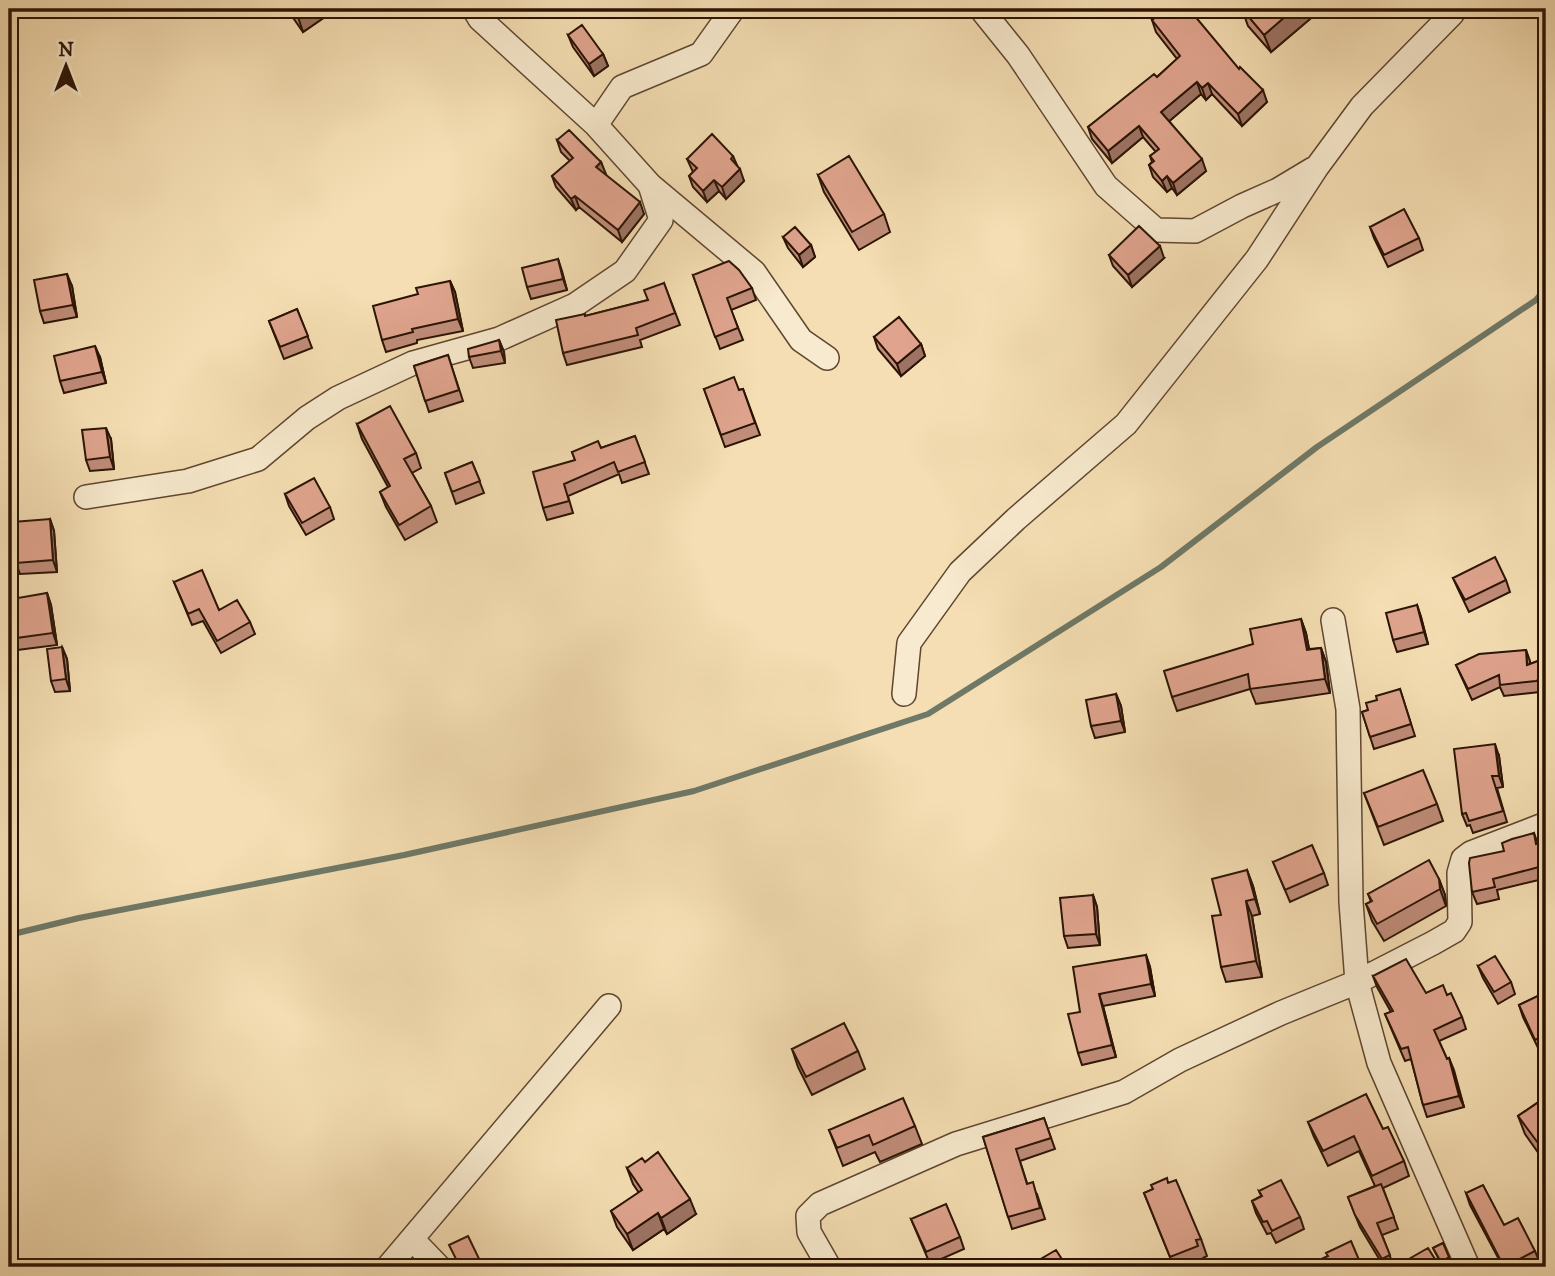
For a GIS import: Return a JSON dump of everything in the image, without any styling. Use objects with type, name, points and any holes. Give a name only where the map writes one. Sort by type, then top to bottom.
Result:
[{"type":"street","points":[[474,9],[480,19],[596,125],[650,186],[754,272],[801,340],[827,358]]},
{"type":"street","points":[[596,125],[622,87],[701,54],[733,9]]},
{"type":"street","points":[[981,9],[1018,55],[1106,186],[1156,230],[1195,231],[1278,190],[1317,167]]},
{"type":"street","points":[[904,694],[909,643],[960,572],[1016,519],[1126,424],[1257,259],[1317,167],[1362,106],[1455,10]]},
{"type":"street","points":[[86,497],[188,481],[258,459],[307,418],[338,398],[413,363],[499,339],[575,305],[625,271],[661,220],[650,186]]},
{"type":"street","points":[[1333,620],[1348,709],[1352,902],[1357,982],[1380,1063],[1468,1267]]},
{"type":"street","points":[[829,1267],[809,1232],[808,1216],[820,1203],[956,1144],[1124,1092],[1180,1060],[1281,1013],[1357,982],[1454,931],[1460,922],[1459,873],[1463,859],[1471,853],[1546,824]]},
{"type":"street","points":[[388,1267],[609,1006]]},
{"type":"street","points":[[412,1239],[439,1267]]},
{"type":"building","points":[[1167,9],[1189,9],[1239,69],[1240,67],[1263,90],[1238,114],[1208,83],[1202,88],[1197,82],[1161,112],[1202,159],[1173,183],[1167,176],[1162,181],[1149,165],[1154,161],[1150,156],[1159,149],[1139,126],[1108,151],[1088,127],[1154,74],[1157,77],[1180,56],[1152,20]]},
{"type":"building","points":[[1242,9],[1294,9],[1264,35]]},
{"type":"building","points":[[582,25],[603,54],[589,64],[568,35]]},
{"type":"building","points":[[569,130],[601,162],[596,167],[640,202],[618,230],[575,196],[571,199],[552,176],[573,158],[557,140]]},
{"type":"building","points":[[712,134],[733,156],[731,159],[740,169],[722,187],[714,180],[703,191],[689,176],[697,168],[687,159]]},
{"type":"building","points":[[849,156],[884,214],[852,232],[818,175]]},
{"type":"building","points":[[1404,209],[1419,238],[1384,255],[1370,227]]},
{"type":"building","points":[[1139,226],[1160,246],[1128,275],[1109,255]]},
{"type":"building","points":[[795,227],[811,245],[799,255],[783,237]]},
{"type":"building","points":[[558,259],[563,279],[527,287],[522,268]]},
{"type":"building","points":[[729,261],[752,288],[727,298],[738,328],[715,337],[693,275]]},
{"type":"building","points":[[67,274],[73,305],[40,311],[34,280]]},
{"type":"building","points":[[450,281],[458,319],[412,329],[413,332],[382,340],[373,306],[418,294],[416,288]]},
{"type":"building","points":[[664,283],[675,313],[636,328],[638,335],[563,353],[556,320],[585,316],[648,300],[644,290]]},
{"type":"building","points":[[297,309],[308,336],[280,347],[269,321]]},
{"type":"building","points":[[899,317],[921,344],[897,364],[874,337]]},
{"type":"building","points":[[499,340],[501,351],[469,357],[468,349]]},
{"type":"building","points":[[95,346],[102,372],[60,381],[54,356]]},
{"type":"building","points":[[448,355],[459,390],[425,401],[414,366]]},
{"type":"building","points":[[734,377],[739,390],[743,389],[755,423],[721,435],[704,389]]},
{"type":"building","points":[[390,406],[416,453],[404,459],[431,506],[399,525],[380,492],[390,486],[357,424]]},
{"type":"building","points":[[106,428],[110,457],[86,460],[82,430]]},
{"type":"building","points":[[635,436],[645,462],[618,472],[614,462],[564,484],[569,501],[543,508],[533,472],[575,460],[572,452],[598,441],[601,448]]},
{"type":"building","points":[[9,447],[12,480],[9,481]]},
{"type":"building","points":[[472,462],[480,481],[452,492],[445,473]]},
{"type":"building","points":[[314,478],[330,507],[302,523],[285,494]]},
{"type":"building","points":[[50,519],[53,560],[16,563],[13,522]]},
{"type":"building","points":[[1495,557],[1506,580],[1465,600],[1453,578]]},
{"type":"building","points":[[202,570],[219,610],[237,600],[250,622],[217,641],[199,609],[188,614],[174,582]]},
{"type":"building","points":[[47,593],[53,633],[9,639],[9,605],[13,605],[12,599]]},
{"type":"building","points":[[1417,605],[1424,632],[1393,640],[1386,613]]},
{"type":"building","points":[[1301,619],[1307,650],[1321,648],[1325,679],[1250,689],[1248,674],[1172,697],[1164,671],[1253,644],[1250,629]]},
{"type":"building","points":[[62,647],[66,679],[51,681],[47,649]]},
{"type":"building","points":[[1526,650],[1527,665],[1546,658],[1546,677],[1536,681],[1500,685],[1499,675],[1468,689],[1456,665],[1479,654]]},
{"type":"building","points":[[1400,689],[1411,724],[1370,737],[1362,712],[1368,710],[1366,703],[1377,700],[1376,696]]},
{"type":"building","points":[[1116,694],[1121,721],[1091,726],[1086,700]]},
{"type":"building","points":[[1495,744],[1499,776],[1492,776],[1503,811],[1469,821],[1466,813],[1462,814],[1454,749]]},
{"type":"building","points":[[1423,770],[1437,804],[1378,827],[1364,793]]},
{"type":"building","points":[[1534,833],[1536,844],[1546,842],[1546,886],[1539,867],[1493,879],[1495,887],[1472,892],[1470,858],[1504,851],[1502,843]]},
{"type":"building","points":[[1312,845],[1324,873],[1285,890],[1273,862]]},
{"type":"building","points":[[1429,860],[1439,879],[1440,889],[1377,924],[1366,904],[1372,901],[1368,894]]},
{"type":"building","points":[[1247,870],[1255,899],[1246,901],[1256,961],[1221,967],[1212,916],[1221,915],[1212,879]]},
{"type":"building","points":[[1093,895],[1096,934],[1064,936],[1060,898]]},
{"type":"building","points":[[1146,955],[1151,984],[1099,994],[1112,1045],[1078,1053],[1068,1014],[1080,1012],[1073,967]]},
{"type":"building","points":[[1495,956],[1511,982],[1494,992],[1478,966]]},
{"type":"building","points":[[1406,959],[1426,993],[1443,985],[1447,995],[1451,993],[1462,1017],[1434,1030],[1447,1059],[1449,1058],[1459,1096],[1423,1105],[1408,1047],[1401,1049],[1385,1014],[1393,1011],[1373,976]]},
{"type":"building","points":[[1546,992],[1546,1035],[1535,1040],[1519,1005]]},
{"type":"building","points":[[844,1023],[858,1051],[806,1077],[792,1049]]},
{"type":"building","points":[[1366,1094],[1383,1129],[1388,1127],[1404,1161],[1372,1176],[1354,1136],[1323,1151],[1308,1122]]},
{"type":"building","points":[[1546,1097],[1546,1138],[1538,1143],[1518,1116]]},
{"type":"building","points":[[903,1098],[915,1126],[873,1145],[869,1135],[837,1148],[829,1130]]},
{"type":"building","points":[[1044,1118],[1051,1138],[1016,1149],[1027,1184],[1033,1182],[1040,1208],[1008,1217],[983,1137]]},
{"type":"building","points":[[658,1152],[690,1199],[661,1218],[658,1213],[627,1234],[611,1211],[642,1190],[627,1168],[642,1158],[645,1162]]},
{"type":"building","points":[[1167,1178],[1168,1183],[1176,1180],[1201,1239],[1196,1240],[1198,1246],[1170,1257],[1144,1193],[1153,1189],[1151,1185]]},
{"type":"building","points":[[1281,1180],[1300,1217],[1272,1231],[1267,1221],[1263,1222],[1252,1201],[1262,1196],[1259,1191]]},
{"type":"building","points":[[1381,1184],[1394,1217],[1377,1223],[1390,1255],[1382,1259],[1355,1215],[1348,1197]]},
{"type":"building","points":[[1483,1185],[1504,1225],[1518,1218],[1535,1251],[1504,1267],[1466,1193]]},
{"type":"building","points":[[946,1204],[960,1237],[926,1252],[911,1219]]},
{"type":"building","points":[[468,1236],[483,1267],[460,1267],[449,1245]]},
{"type":"building","points":[[1351,1241],[1362,1267],[1304,1267],[1328,1256],[1326,1253]]},
{"type":"building","points":[[1443,1243],[1449,1257],[1441,1262],[1433,1248]]},
{"type":"building","points":[[1428,1248],[1440,1267],[1395,1267]]},
{"type":"building","points":[[1056,1250],[1067,1267],[1027,1267]]},
{"type":"waterway","points":[[9,935],[79,918],[404,855],[694,791],[928,714],[1161,567],[1317,447],[1536,300],[1546,288]]}]
